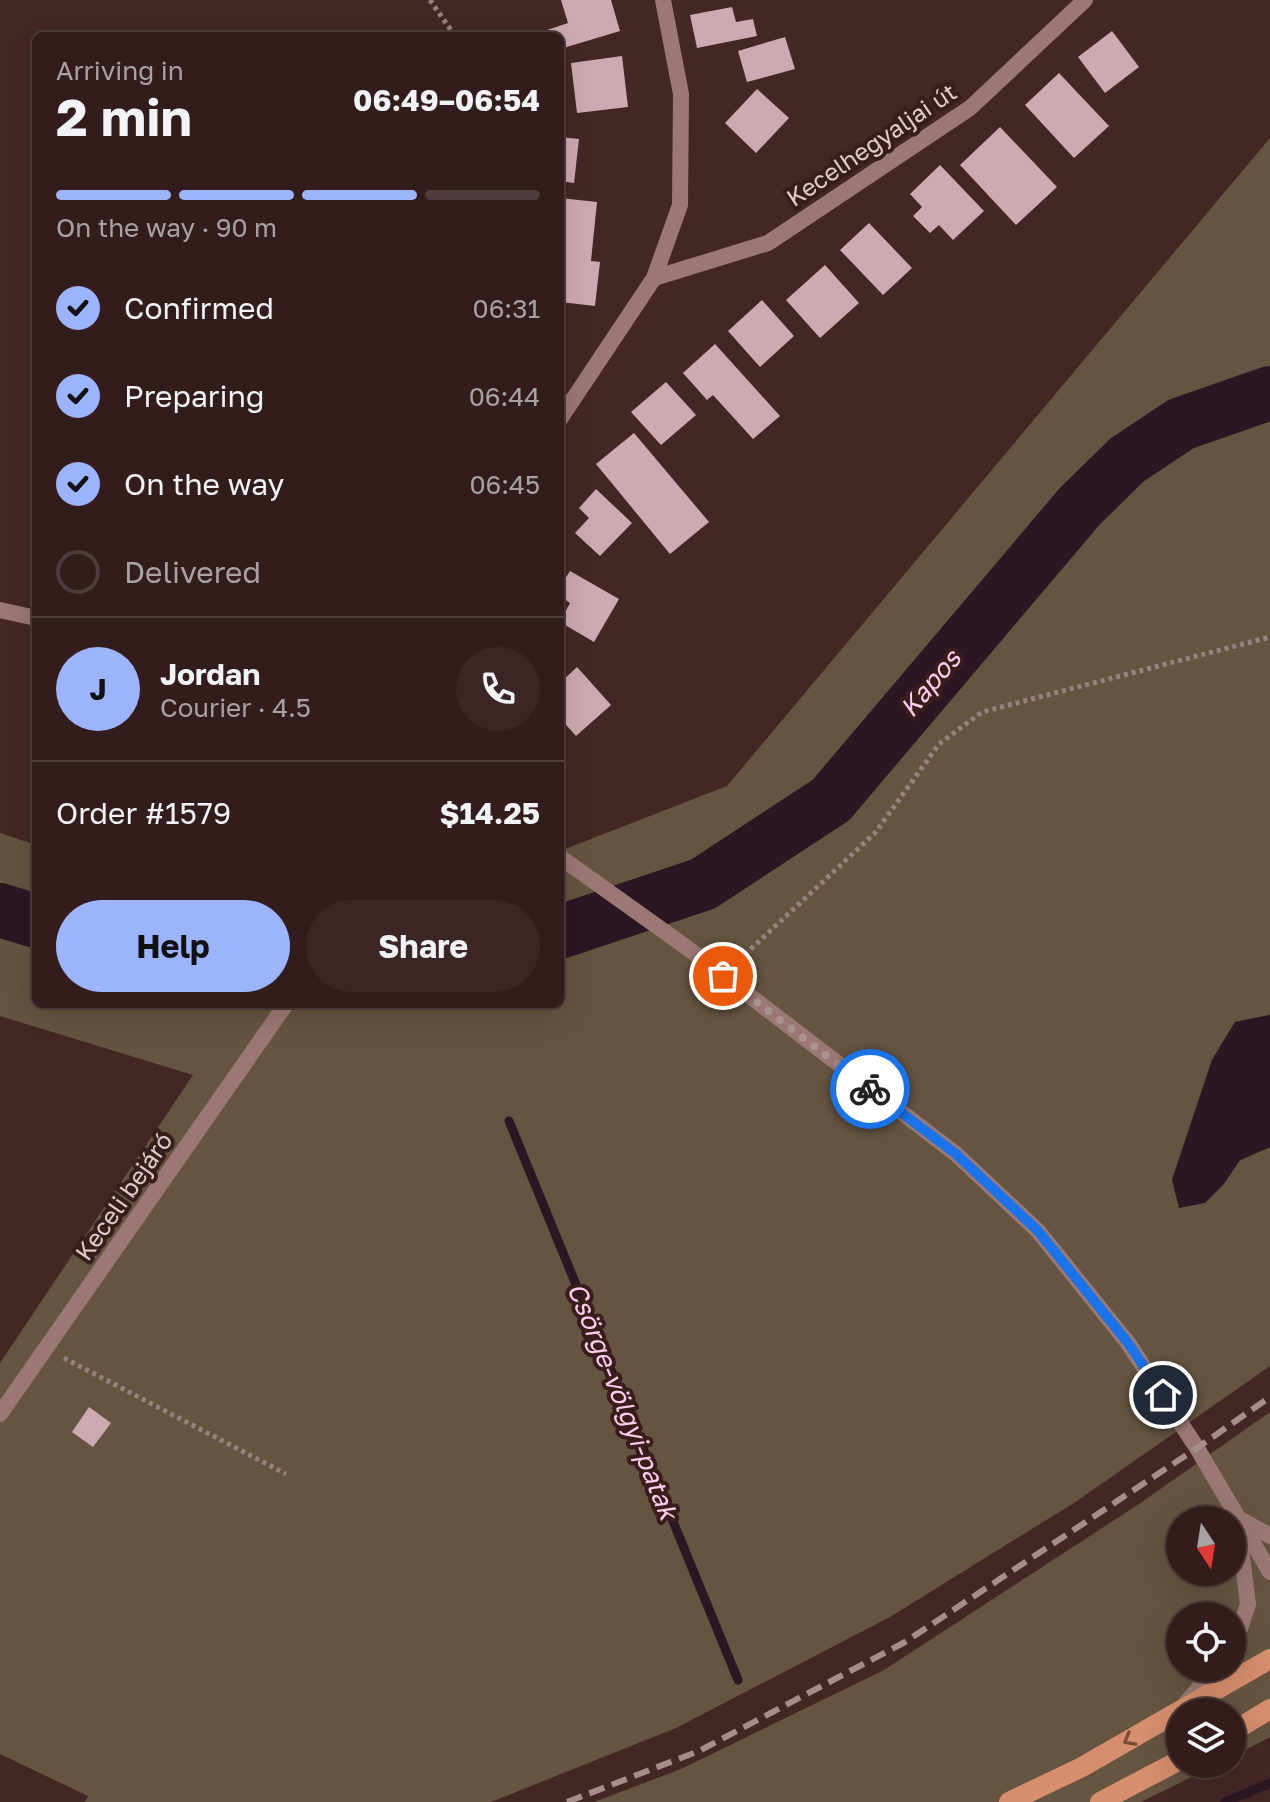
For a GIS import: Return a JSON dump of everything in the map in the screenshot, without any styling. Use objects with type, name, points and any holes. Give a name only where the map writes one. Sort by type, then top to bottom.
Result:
[{"type":"main road","points":[[1202,1698],[1270,1659]]},
{"type":"main road","points":[[1246,1724],[1270,1709]]},
{"type":"main road","points":[[1009,1802],[1082,1767],[1166,1719]]},
{"type":"main road","points":[[1100,1802],[1166,1767]]},
{"type":"street","points":[[564,413],[654,278],[680,205],[681,94],[663,0]]},
{"type":"street","name":"Kecelhegyaljai út","points":[[654,278],[768,243],[970,108],[1085,0]]},
{"type":"street","points":[[0,610],[32,617]]},
{"type":"street","points":[[564,860],[686,947],[956,1154],[1038,1231],[1128,1343],[1197,1448],[1231,1506]]},
{"type":"street","name":"Keceli bejáró","points":[[0,1414],[283,1008]]},
{"type":"street","points":[[1246,1522],[1270,1536]]},
{"type":"street","points":[[1246,1532],[1270,1572]]},
{"type":"street","points":[[1246,1586],[1246,1610]]},
{"type":"street","points":[[1189,1698],[1204,1682]]},
{"type":"path","points":[[430,0],[452,32]]},
{"type":"path","points":[[723,976],[875,833],[939,744],[982,712],[1270,637]]},
{"type":"path","points":[[46,1349],[286,1474]]},
{"type":"shaded area","points":[[1270,138],[1270,1015],[1235,1022],[1212,1060],[1172,1180],[1223,1185],[1240,1160],[1270,1147],[1270,1366],[1077,1501],[890,1617],[676,1728],[491,1802],[85,1802],[88,1796],[0,1754],[0,1363],[193,1075],[0,1016],[0,833],[32,844],[32,1008],[564,1008],[564,849],[727,786]]},
{"type":"shaded area","points":[[1270,1015],[1270,1147],[1240,1160],[1223,1185],[1205,1203],[1179,1208],[1172,1180],[1212,1060],[1235,1022]]},
{"type":"shaded area","points":[[1270,1412],[1270,1737],[1246,1750],[1246,1698],[1166,1698],[1166,1778],[1190,1778],[1141,1802],[594,1802],[681,1769],[884,1670],[1139,1504]]},
{"type":"building","points":[[561,0],[611,0],[620,31],[564,48],[564,32],[541,32],[568,23]]},
{"type":"building","points":[[732,7],[736,22],[753,19],[757,36],[697,48],[690,15]]},
{"type":"building","points":[[1112,31],[1139,67],[1105,93],[1078,57]]},
{"type":"building","points":[[785,37],[795,69],[747,82],[738,51]]},
{"type":"building","points":[[622,56],[628,107],[577,113],[571,63]]},
{"type":"building","points":[[1059,73],[1109,126],[1074,158],[1025,105]]},
{"type":"building","points":[[757,89],[789,118],[756,153],[725,123]]},
{"type":"building","points":[[1000,127],[1057,187],[1016,225],[960,165]]},
{"type":"building","points":[[564,137],[579,139],[574,183],[564,182]]},
{"type":"building","points":[[940,165],[984,211],[953,240],[939,225],[930,233],[913,216],[922,207],[910,194]]},
{"type":"building","points":[[564,198],[597,202],[591,261],[600,262],[595,306],[564,302]]},
{"type":"building","points":[[869,223],[912,268],[883,295],[840,250]]},
{"type":"building","points":[[825,265],[859,303],[820,338],[786,300]]},
{"type":"building","points":[[762,300],[794,336],[760,367],[728,331]]},
{"type":"building","points":[[715,344],[780,416],[753,439],[713,395],[707,400],[683,373]]},
{"type":"building","points":[[666,382],[696,415],[661,445],[631,412]]},
{"type":"building","points":[[634,433],[709,522],[670,554],[596,464]]},
{"type":"building","points":[[596,489],[632,523],[600,556],[575,533],[589,518],[579,508]]},
{"type":"building","points":[[570,571],[619,599],[594,642],[564,624],[564,614],[570,603],[564,599],[564,581]]},
{"type":"building","points":[[577,667],[611,705],[576,736],[564,722],[564,679]]},
{"type":"building","points":[[89,1407],[111,1423],[93,1447],[72,1432]]},
{"type":"waterway","name":"Kapos","points":[[564,931],[703,884],[831,800],[1080,506],[1127,460],[1181,424],[1270,393]]},
{"type":"waterway","name":"Kapos","points":[[0,910],[32,920]]},
{"type":"waterway","name":"Csörge-völgyi-patak","points":[[509,1121],[738,1680]]},
{"type":"waterway","points":[[1225,1802],[1270,1783]]},
{"type":"railway","points":[[567,1802],[699,1751],[905,1642],[1270,1397]]},
{"type":"way so far","points":[[723,976],[870,1089]]},
{"type":"route","points":[[870,1089],[956,1154],[1038,1231],[1128,1343],[1163,1395]]}]
